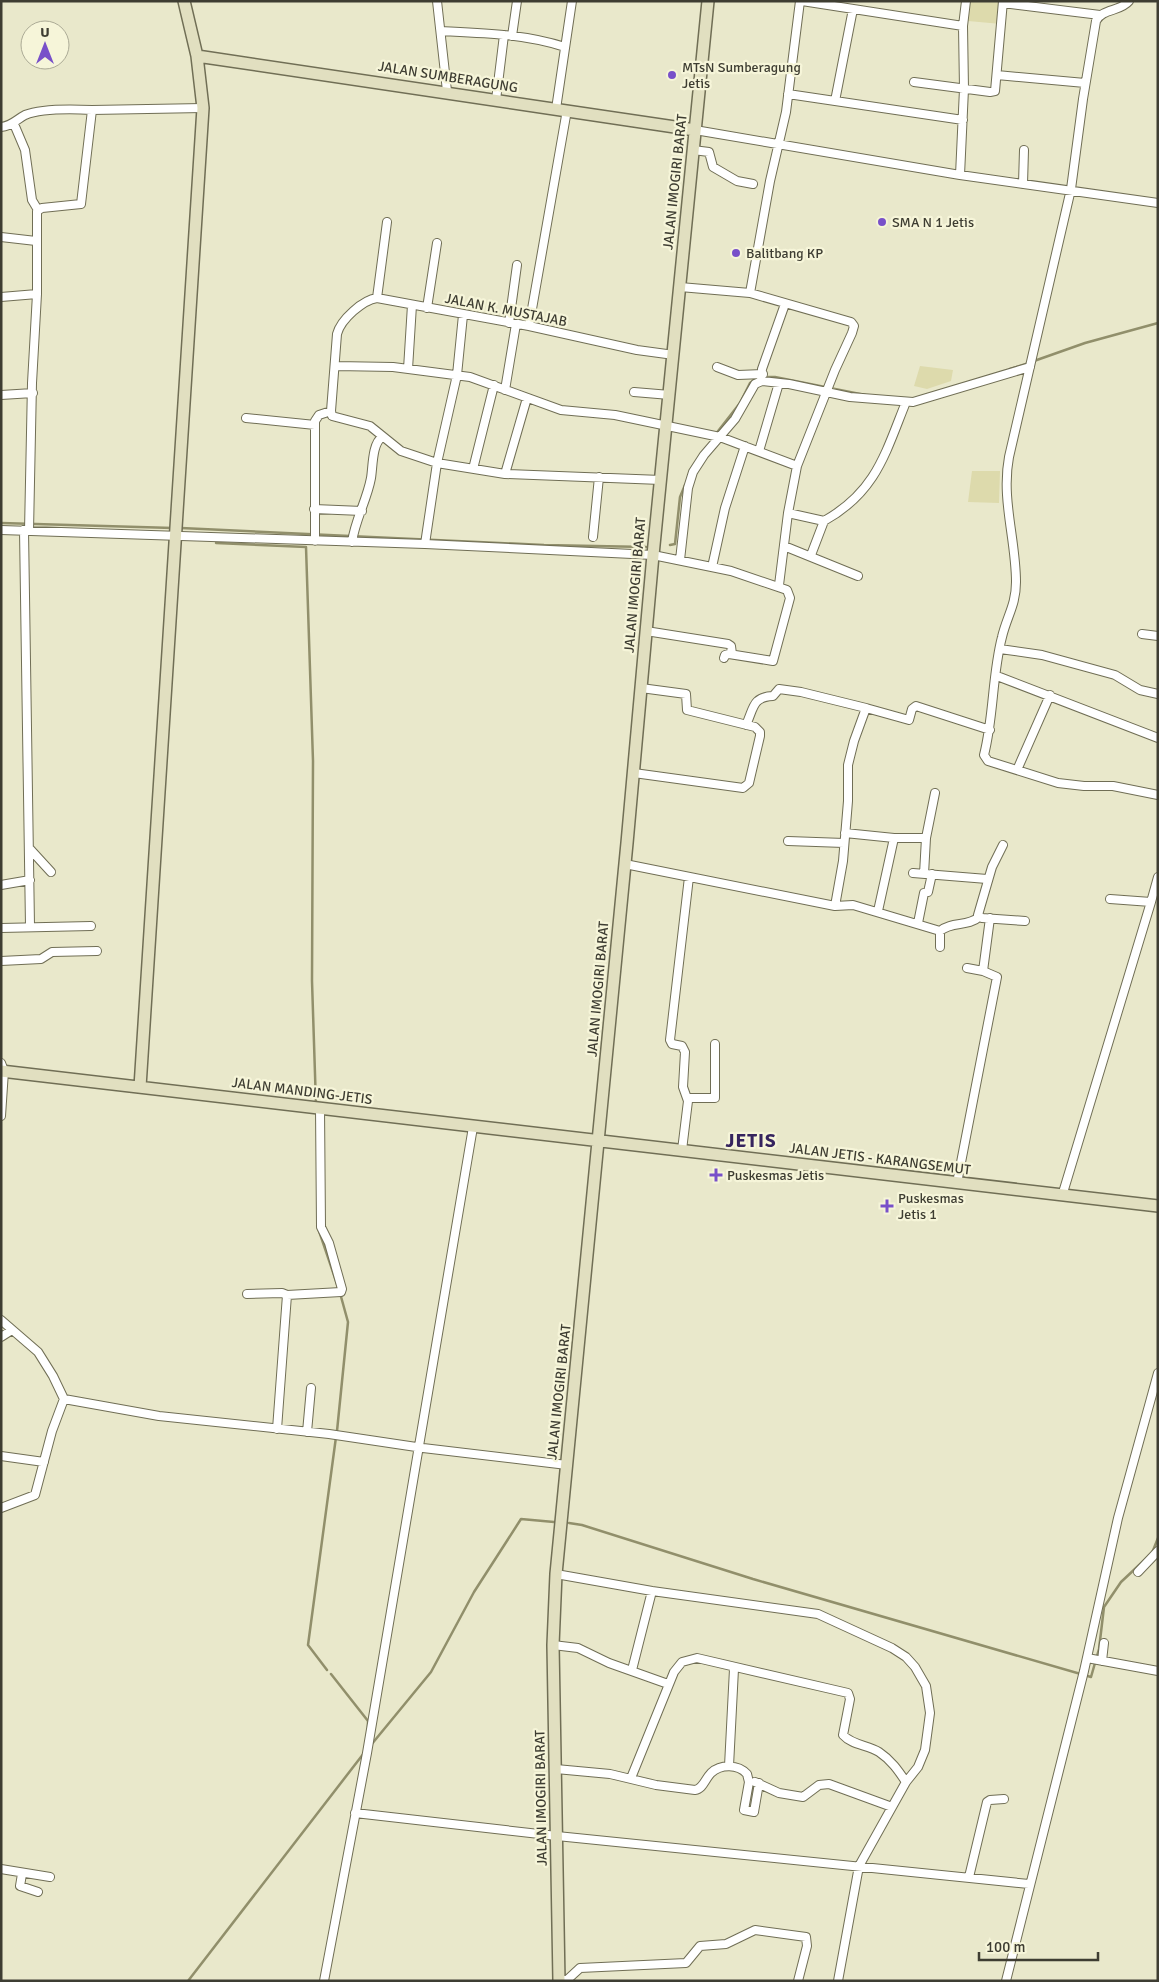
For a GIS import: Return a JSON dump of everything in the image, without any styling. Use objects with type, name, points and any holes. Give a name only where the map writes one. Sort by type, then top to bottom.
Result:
[{"type":"main road","points":[[140,1088],[203,108],[197,56],[184,1]]},
{"type":"main road","name":"JALAN IMOGIRI BARAT","points":[[558,1980],[553,1645],[556,1574],[634,773],[652,555],[670,395],[692,150],[708,1]]},
{"type":"main road","name":"JALAN SUMBERAGUNG","points":[[197,56],[447,91],[695,130]]},
{"type":"main road","name":"JALAN MANDING-JETIS","points":[[2,1068],[140,1088],[599,1140]]},
{"type":"main road","name":"JALAN JETIS - KARANGSEMUT","points":[[599,1140],[1158,1206]]},
{"type":"street","points":[[437,1],[447,91]]},
{"type":"street","points":[[496,100],[508,35],[517,1]]},
{"type":"street","points":[[529,326],[562,110],[565,46],[572,1]]},
{"type":"street","points":[[750,293],[788,94],[801,1],[963,26]]},
{"type":"street","points":[[960,175],[964,89],[963,26],[966,1]]},
{"type":"street","points":[[914,82],[994,92],[1003,2],[1100,15],[1119,9],[1129,1]]},
{"type":"street","points":[[835,101],[853,9]]},
{"type":"street","points":[[1100,15],[1096,21],[1071,189],[1006,470],[1007,508],[1012,533],[1016,582],[1015,602],[1001,638],[990,730],[984,755],[985,759],[1058,783],[1084,786],[1113,786],[1158,795]]},
{"type":"street","points":[[441,32],[508,35],[540,39],[565,46]]},
{"type":"street","points":[[997,75],[1086,83]]},
{"type":"street","points":[[788,94],[963,120]]},
{"type":"street","points":[[1,127],[14,124],[24,116],[43,112],[203,108]]},
{"type":"street","points":[[38,210],[81,204],[92,110]]},
{"type":"street","points":[[14,124],[25,150],[32,200],[38,210],[36,241],[37,294],[28,527],[30,926]]},
{"type":"street","points":[[695,130],[960,175],[1071,189],[1158,203]]},
{"type":"street","points":[[692,150],[709,152],[713,167],[737,181],[753,184]]},
{"type":"street","points":[[1023,184],[1024,150]]},
{"type":"street","points":[[387,222],[377,298],[364,302],[342,324],[337,334],[331,411],[334,417],[374,427],[382,437],[409,454],[472,469],[505,474],[661,480]]},
{"type":"street","points":[[1,238],[36,241]]},
{"type":"street","points":[[428,308],[437,243]]},
{"type":"street","points":[[505,390],[517,265]]},
{"type":"street","points":[[680,287],[750,293],[846,320],[854,326],[797,466],[788,513],[778,586]]},
{"type":"street","points":[[1,297],[37,294]]},
{"type":"street","name":"JALAN K. MUSTAJAB","points":[[377,298],[529,326],[637,350],[674,355]]},
{"type":"street","points":[[680,560],[690,480],[699,461],[716,436],[735,419],[751,388],[762,378],[762,368],[785,304]]},
{"type":"street","points":[[408,368],[412,305]]},
{"type":"street","points":[[425,542],[437,462],[457,375],[463,315]]},
{"type":"street","points":[[717,368],[738,375],[762,378],[827,392],[906,402],[1030,363]]},
{"type":"street","points":[[336,366],[408,368],[457,375],[494,384],[505,390],[561,410],[615,415],[716,436],[797,466]]},
{"type":"street","points":[[759,451],[779,383]]},
{"type":"street","points":[[472,469],[494,384]]},
{"type":"street","points":[[634,392],[670,395]]},
{"type":"street","points":[[1,395],[32,393]]},
{"type":"street","points":[[505,474],[526,398]]},
{"type":"street","points":[[811,555],[824,521],[846,508],[860,494],[876,472],[906,402]]},
{"type":"street","points":[[315,535],[315,425],[318,415],[331,411]]},
{"type":"street","points":[[246,418],[315,425]]},
{"type":"street","points":[[353,538],[371,480],[376,444],[382,437]]},
{"type":"street","points":[[712,567],[725,508],[745,446]]},
{"type":"street","points":[[593,537],[599,477]]},
{"type":"street","points":[[314,509],[362,511]]},
{"type":"street","points":[[788,513],[824,521]]},
{"type":"street","points":[[1,530],[28,527],[176,529],[315,535],[652,555],[712,567],[787,590],[790,598],[772,661],[732,654],[726,654],[724,658]]},
{"type":"street","points":[[784,546],[811,555],[858,576]]},
{"type":"street","points":[[646,631],[728,644],[731,646],[732,654]]},
{"type":"street","points":[[1142,634],[1158,636]]},
{"type":"street","points":[[1000,649],[1042,655],[1115,675],[1140,690],[1158,694]]},
{"type":"street","points":[[997,676],[1158,738]]},
{"type":"street","points":[[634,773],[746,787],[755,760],[760,732],[746,725],[689,711],[686,694],[641,688]]},
{"type":"street","points":[[746,725],[758,700],[764,696],[773,696],[779,689],[866,708],[909,720],[912,709],[916,706],[990,730]]},
{"type":"street","points":[[1018,770],[1050,695]]},
{"type":"street","points":[[835,906],[845,833],[848,765],[866,708]]},
{"type":"street","points":[[924,874],[926,838],[935,793]]},
{"type":"street","points":[[845,833],[894,838],[926,838]]},
{"type":"street","points":[[878,911],[894,838]]},
{"type":"street","points":[[788,841],[844,843]]},
{"type":"street","points":[[979,917],[987,879],[1003,845]]},
{"type":"street","points":[[29,848],[51,872]]},
{"type":"street","points":[[625,864],[835,906],[853,905],[940,931],[952,925],[972,922],[979,917],[1024,921]]},
{"type":"street","points":[[914,873],[987,879]]},
{"type":"street","points":[[918,924],[932,874]]},
{"type":"street","points":[[682,1150],[688,1098],[683,1087],[684,1048],[672,1044],[670,1040],[689,877]]},
{"type":"street","points":[[1062,1196],[1158,877]]},
{"type":"street","points":[[1,885],[30,880]]},
{"type":"street","points":[[1110,899],[1151,902]]},
{"type":"street","points":[[983,971],[990,918]]},
{"type":"street","points":[[1,928],[91,926]]},
{"type":"street","points":[[940,931],[940,946]]},
{"type":"street","points":[[1,961],[41,959],[52,952],[97,951]]},
{"type":"street","points":[[957,1183],[997,979],[994,974],[966,968]]},
{"type":"street","points":[[688,1098],[715,1098],[715,1044]]},
{"type":"street","points":[[1,1116],[2,1068]]},
{"type":"street","points":[[248,1294],[282,1292],[287,1295],[334,1292],[342,1289],[329,1242],[321,1227],[318,1108]]},
{"type":"street","points":[[324,1981],[367,1753],[417,1447],[474,1127]]},
{"type":"street","points":[[277,1429],[287,1295]]},
{"type":"street","points":[[1,1320],[6,1334],[38,1352],[53,1376],[64,1399],[52,1430],[35,1495],[1,1508]]},
{"type":"street","points":[[1095,1660],[1118,1518],[1158,1373]]},
{"type":"street","points":[[306,1432],[311,1388]]},
{"type":"street","points":[[64,1399],[159,1416],[306,1432],[566,1465]]},
{"type":"street","points":[[1,1456],[44,1462]]},
{"type":"street","points":[[1138,1572],[1158,1551]]},
{"type":"street","points":[[556,1574],[652,1591],[818,1614],[892,1648],[906,1657],[926,1686],[930,1713],[924,1750],[918,1767],[906,1782],[859,1866],[838,1981]]},
{"type":"street","points":[[632,1670],[652,1591]]},
{"type":"street","points":[[1006,1981],[1083,1674],[1095,1660],[1104,1643]]},
{"type":"street","points":[[553,1645],[578,1648],[668,1684]]},
{"type":"street","points":[[631,1778],[668,1684],[682,1662],[697,1658],[848,1693],[850,1699],[843,1736],[847,1740],[878,1752],[893,1763],[906,1782]]},
{"type":"street","points":[[1095,1660],[1158,1671]]},
{"type":"street","points":[[729,1766],[734,1668]]},
{"type":"street","points":[[556,1769],[631,1778],[675,1789],[697,1790],[713,1772],[729,1766],[744,1770],[749,1782],[744,1810],[754,1812],[759,1783]]},
{"type":"street","points":[[749,1782],[759,1783],[779,1793],[803,1797],[822,1784],[829,1784],[892,1807]]},
{"type":"street","points":[[969,1877],[987,1802],[990,1800],[1004,1800]]},
{"type":"street","points":[[355,1813],[557,1836],[1029,1884]]},
{"type":"street","points":[[1,1869],[22,1874],[50,1877]]},
{"type":"street","points":[[22,1874],[20,1886],[38,1892]]},
{"type":"street","points":[[558,1980],[567,1980],[580,1968],[686,1963],[700,1946],[726,1944],[755,1930],[806,1937],[807,1946],[798,1981]]},
{"type":"shaded area","points":[[971,1],[1001,1],[1001,24],[968,21]]},
{"type":"shaded area","points":[[920,366],[953,370],[951,381],[927,389],[914,386]]},
{"type":"shaded area","points":[[972,471],[1000,471],[999,503],[968,502]]},
{"type":"waterway","points":[[1034,361],[1085,343],[1158,323]]},
{"type":"waterway","points":[[1010,369],[1029,363]]},
{"type":"waterway","points":[[715,435],[740,403],[750,383],[758,377],[775,377],[865,395]]},
{"type":"waterway","points":[[670,545],[675,544],[680,497],[685,485]]},
{"type":"waterway","points":[[1,523],[173,528]]},
{"type":"waterway","points":[[181,528],[544,545],[646,547]]},
{"type":"waterway","points":[[216,543],[306,547],[313,761],[312,981],[316,1105]]},
{"type":"waterway","points":[[318,1228],[338,1287]]},
{"type":"waterway","points":[[337,1431],[348,1322],[340,1293]]},
{"type":"waterway","points":[[327,1670],[308,1645],[336,1437]]},
{"type":"waterway","points":[[371,1745],[431,1672],[474,1592],[521,1519],[554,1522]]},
{"type":"waterway","points":[[569,1523],[582,1525],[753,1579],[1091,1677],[1099,1649],[1104,1607],[1121,1582],[1152,1553],[1158,1538]]},
{"type":"waterway","points":[[331,1674],[368,1721],[368,1727]]},
{"type":"waterway","points":[[188,1981],[364,1753]]},
{"type":"place","name":"MTsN Sumberagung Jetis","points":[[672,75]]},
{"type":"place","name":"SMA N 1 Jetis","points":[[882,222]]},
{"type":"place","name":"Balitbang KP","points":[[736,253]]},
{"type":"place","name":"Puskesmas Jetis","points":[[716,1175]]},
{"type":"place","name":"Puskesmas Jetis 1","points":[[887,1206]]},
{"type":"district","name":"JETIS","points":[[751,1141]]}]
